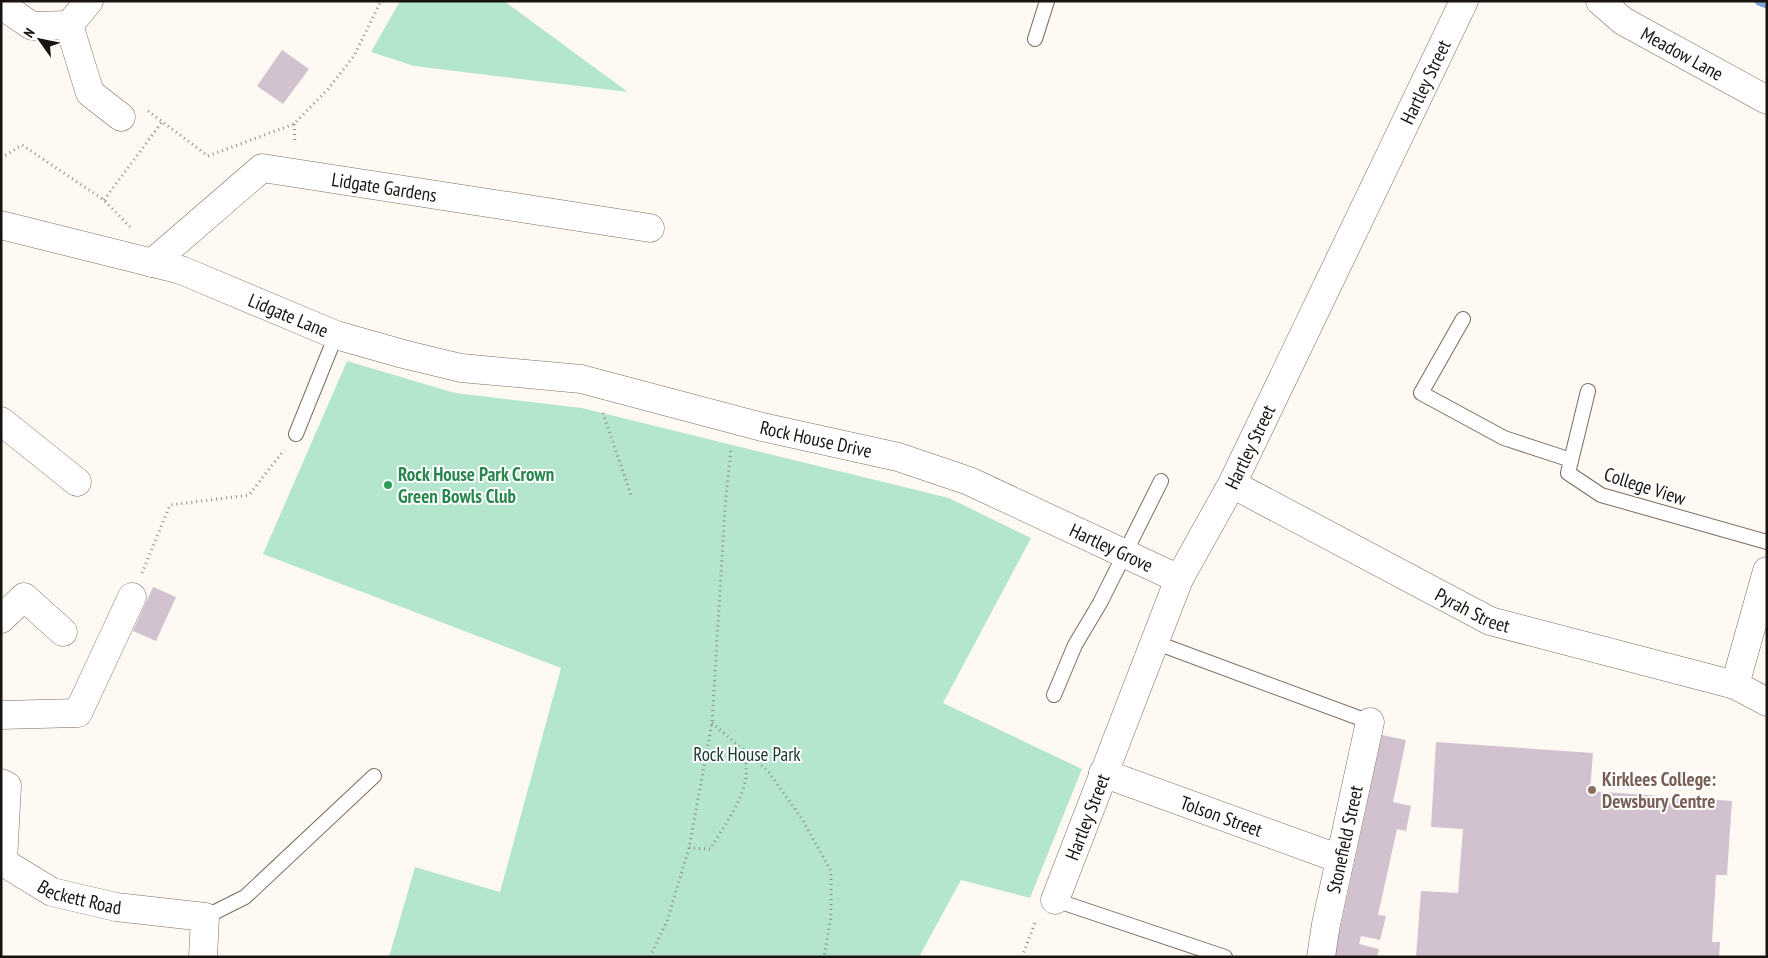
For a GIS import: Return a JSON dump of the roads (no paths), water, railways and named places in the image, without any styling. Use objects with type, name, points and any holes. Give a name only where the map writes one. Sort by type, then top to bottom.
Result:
[{"type":"street","points":[[1,5],[32,26],[69,25],[89,1]]},
{"type":"street","name":"Hartley Street","points":[[1054,900],[1178,579],[1232,484],[1464,1]]},
{"type":"street","name":"Meadow Lane","points":[[1600,1],[1623,21],[1767,100]]},
{"type":"street","points":[[69,25],[90,93],[134,113]]},
{"type":"street","name":"Lidgate Gardens","points":[[143,260],[262,168],[650,228]]},
{"type":"street","name":"Lidgate Lane","points":[[1,225],[181,270],[336,335],[461,368],[587,381]]},
{"type":"street","name":"Rock House Drive","points":[[587,381],[734,419],[898,457],[969,481],[1044,518]]},
{"type":"street","points":[[1,420],[77,482]]},
{"type":"street","name":"Pyrah Street","points":[[1232,484],[1490,621],[1736,685],[1767,702]]},
{"type":"street","name":"Hartley Grove","points":[[1044,518],[1178,579]]},
{"type":"street","points":[[1736,685],[1767,571]]},
{"type":"street","points":[[1,619],[24,597],[64,632]]},
{"type":"street","points":[[1,715],[78,713],[132,597]]},
{"type":"street","name":"Stonefield Street","points":[[1321,957],[1370,722]]},
{"type":"street","name":"Tolson Street","points":[[1103,773],[1340,859]]},
{"type":"street","name":"Beckett Road","points":[[1,784],[7,786],[2,861],[52,892],[116,907],[205,917]]},
{"type":"street","points":[[203,957],[205,917]]},
{"type":"lane","points":[[1035,39],[1047,1]]},
{"type":"lane","points":[[1463,319],[1421,393],[1504,438],[1571,460],[1588,391]]},
{"type":"lane","points":[[296,434],[336,335]]},
{"type":"lane","name":"College View","points":[[1571,460],[1568,473],[1601,495],[1767,542]]},
{"type":"lane","points":[[1054,695],[1075,645],[1100,603],[1161,481]]},
{"type":"lane","points":[[1154,642],[1370,722]]},
{"type":"lane","points":[[205,917],[245,898],[374,776]]},
{"type":"lane","points":[[1054,900],[1225,957]]},
{"type":"waterway","points":[[1759,1],[1767,4]]},
{"type":"place","name":"Rock House Park Crown Green Bowls Club","points":[[388,485]]},
{"type":"place","name":"Kirklees College: Dewsbury Centre","points":[[1592,790]]},
{"type":"park label","name":"Rock House Park","points":[[747,754]]}]
